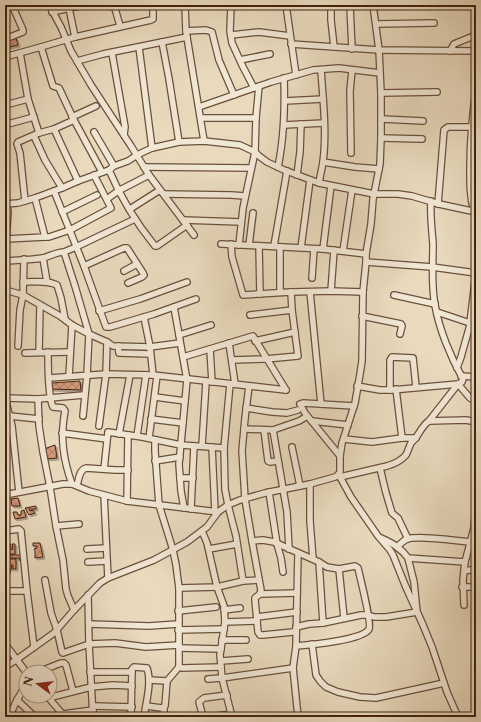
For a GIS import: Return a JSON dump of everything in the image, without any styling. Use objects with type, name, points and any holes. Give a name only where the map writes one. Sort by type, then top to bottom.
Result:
[{"type":"street","points":[[5,39],[23,32],[12,5]]},
{"type":"street","points":[[49,5],[77,61],[98,96],[149,175],[194,235]]},
{"type":"street","points":[[52,12],[82,5]]},
{"type":"street","points":[[114,5],[120,26]]},
{"type":"street","points":[[5,57],[41,48],[75,37],[153,19],[153,5]]},
{"type":"street","points":[[185,5],[186,34],[204,141]]},
{"type":"street","points":[[230,5],[230,31],[232,43],[245,73],[257,87],[255,152],[245,196],[239,245]]},
{"type":"street","points":[[286,5],[296,75]]},
{"type":"street","points":[[334,47],[332,5],[373,5],[379,50],[382,119],[379,170],[371,213],[371,224],[366,254],[362,316],[362,361],[354,406],[340,456],[339,476],[351,497],[393,555],[432,647],[451,704],[458,717]]},
{"type":"street","points":[[350,6],[352,48]]},
{"type":"street","points":[[69,8],[75,37]]},
{"type":"street","points":[[376,24],[434,23]]},
{"type":"street","points":[[77,61],[162,42],[186,34],[206,30],[212,32],[219,60],[234,95]]},
{"type":"street","points":[[231,35],[259,32],[290,36]]},
{"type":"street","points":[[450,51],[454,44],[476,35]]},
{"type":"street","points":[[162,42],[180,142]]},
{"type":"street","points":[[291,44],[379,50],[476,51]]},
{"type":"street","points":[[139,47],[152,148]]},
{"type":"street","points":[[41,48],[53,86],[59,88],[73,118],[102,172]]},
{"type":"street","points":[[20,53],[28,99],[34,117],[36,134],[45,160],[62,188]]},
{"type":"street","points":[[112,53],[125,127],[124,135]]},
{"type":"street","points":[[240,60],[270,54]]},
{"type":"street","points":[[199,107],[312,70],[339,68],[380,73]]},
{"type":"street","points":[[319,183],[323,162],[324,123],[321,70]]},
{"type":"street","points":[[352,70],[350,91],[352,153]]},
{"type":"street","points":[[278,168],[282,149],[284,125],[284,78]]},
{"type":"street","points":[[475,212],[471,200],[473,192],[470,148],[476,90]]},
{"type":"street","points":[[381,93],[437,92]]},
{"type":"street","points":[[5,104],[28,99]]},
{"type":"street","points":[[284,101],[323,99]]},
{"type":"street","points":[[25,201],[20,153],[17,144],[19,141],[36,134],[54,130],[96,106]]},
{"type":"street","points":[[8,124],[34,117]]},
{"type":"street","points":[[201,118],[256,118]]},
{"type":"street","points":[[382,119],[423,122]]},
{"type":"street","points":[[284,125],[324,123]]},
{"type":"street","points":[[297,175],[301,124]]},
{"type":"street","points":[[438,204],[444,130],[448,127],[471,127]]},
{"type":"street","points":[[54,130],[78,181]]},
{"type":"street","points":[[94,132],[114,166]]},
{"type":"street","points":[[381,138],[422,139]]},
{"type":"street","points":[[6,204],[35,198],[109,170],[114,166],[128,161],[152,148],[180,142],[204,141],[240,145],[255,152],[267,162],[278,168],[319,183],[374,194],[398,194],[412,196],[438,204],[475,212]]},
{"type":"street","points":[[470,148],[476,151]]},
{"type":"street","points":[[323,162],[379,170]]},
{"type":"street","points":[[144,167],[251,168]]},
{"type":"street","points":[[109,170],[118,191],[155,246],[157,246],[185,223],[241,222]]},
{"type":"street","points":[[280,292],[277,246],[287,171]]},
{"type":"street","points":[[6,239],[49,237],[70,230],[110,210],[111,207],[94,175]]},
{"type":"street","points":[[107,199],[118,191],[149,175]]},
{"type":"street","points":[[301,248],[310,180]]},
{"type":"street","points":[[323,249],[331,186]]},
{"type":"street","points":[[5,190],[8,222],[5,256]]},
{"type":"street","points":[[343,251],[352,190]]},
{"type":"street","points":[[54,191],[84,266],[106,327],[108,328],[144,317],[196,299]]},
{"type":"street","points":[[130,209],[162,192],[245,196]]},
{"type":"street","points":[[62,212],[97,195]]},
{"type":"street","points":[[35,198],[45,237]]},
{"type":"street","points":[[5,667],[54,633],[100,583],[108,578],[154,560],[187,542],[207,527],[216,512],[228,505],[269,492],[380,468],[394,464],[406,456],[411,444],[426,423],[458,384],[462,382],[461,376],[448,346],[435,304],[432,268],[433,244],[430,201]]},
{"type":"street","points":[[249,245],[253,213]]},
{"type":"street","points":[[5,261],[43,258],[64,252],[136,219]]},
{"type":"street","points":[[221,244],[323,249],[366,254]]},
{"type":"street","points":[[231,244],[232,257],[243,295],[280,292],[363,292]]},
{"type":"street","points":[[259,246],[260,294]]},
{"type":"street","points":[[84,266],[124,248],[128,250],[144,275],[128,283]]},
{"type":"street","points":[[312,278],[314,249]]},
{"type":"street","points":[[331,291],[334,250]]},
{"type":"street","points":[[64,252],[89,334],[83,416]]},
{"type":"street","points":[[43,258],[47,282]]},
{"type":"street","points":[[18,346],[20,310],[23,295],[24,259]]},
{"type":"street","points":[[366,262],[476,273],[470,325],[457,369]]},
{"type":"street","points":[[124,272],[137,264]]},
{"type":"street","points":[[23,282],[47,282],[57,285],[65,319]]},
{"type":"street","points":[[100,311],[140,299],[187,282]]},
{"type":"street","points":[[5,290],[23,295],[89,334],[111,345],[150,347],[180,343]]},
{"type":"street","points":[[232,360],[298,356],[299,354],[292,310],[291,292]]},
{"type":"street","points":[[310,292],[321,404]]},
{"type":"street","points":[[394,296],[435,304]]},
{"type":"street","points":[[39,352],[40,305]]},
{"type":"street","points":[[174,307],[187,380],[180,458],[180,478],[184,508]]},
{"type":"street","points":[[250,315],[292,310]]},
{"type":"street","points":[[437,312],[470,323]]},
{"type":"street","points":[[362,316],[401,324],[400,334]]},
{"type":"street","points":[[144,317],[150,347],[154,397],[148,438]]},
{"type":"street","points":[[69,376],[72,324]]},
{"type":"street","points":[[179,335],[211,325]]},
{"type":"street","points":[[256,341],[295,332]]},
{"type":"street","points":[[49,378],[106,374],[152,375],[286,390],[252,336],[182,357]]},
{"type":"street","points":[[5,341],[5,353]]},
{"type":"street","points":[[99,426],[106,374],[107,342]]},
{"type":"street","points":[[229,343],[232,360],[232,384],[224,448],[225,489],[237,544],[243,582]]},
{"type":"street","points":[[118,346],[119,353],[150,354]]},
{"type":"street","points":[[202,446],[209,382],[210,349]]},
{"type":"street","points":[[48,352],[52,405],[54,407],[64,408],[66,411],[62,433],[64,458],[75,484]]},
{"type":"street","points":[[25,353],[70,352]]},
{"type":"street","points":[[402,438],[393,389],[390,360],[392,357],[413,358],[416,387]]},
{"type":"street","points":[[119,434],[130,375]]},
{"type":"street","points":[[137,436],[152,375]]},
{"type":"street","points":[[461,376],[476,377]]},
{"type":"street","points":[[357,386],[380,390],[458,384]]},
{"type":"street","points":[[458,384],[470,398],[476,401]]},
{"type":"street","points":[[249,386],[242,451],[245,499],[262,590],[255,598],[258,632],[260,635],[293,632],[296,631],[296,627]]},
{"type":"street","points":[[5,387],[6,401],[12,426],[19,492]]},
{"type":"street","points":[[6,401],[84,395]]},
{"type":"street","points":[[154,397],[185,401]]},
{"type":"street","points":[[38,399],[43,452],[63,560],[68,596],[74,610]]},
{"type":"street","points":[[340,456],[305,413],[300,404],[303,402],[354,406]]},
{"type":"street","points":[[246,408],[287,413],[298,410]]},
{"type":"street","points":[[10,416],[39,419]]},
{"type":"street","points":[[244,429],[273,430],[304,418]]},
{"type":"street","points":[[151,419],[183,423]]},
{"type":"street","points":[[429,421],[466,420],[476,422]]},
{"type":"street","points":[[312,422],[348,425]]},
{"type":"street","points":[[264,430],[268,462],[278,461]]},
{"type":"street","points":[[273,430],[287,512],[289,549]]},
{"type":"street","points":[[104,469],[108,432],[181,445],[224,448]]},
{"type":"street","points":[[62,433],[107,439]]},
{"type":"street","points":[[127,501],[128,435]]},
{"type":"street","points":[[344,439],[372,442],[402,438],[416,438]]},
{"type":"street","points":[[155,440],[155,461],[159,505],[173,550],[179,588],[179,667],[167,681],[164,717]]},
{"type":"street","points":[[192,509],[194,446]]},
{"type":"street","points":[[212,447],[216,512]]},
{"type":"street","points":[[292,447],[300,486]]},
{"type":"street","points":[[155,461],[180,458]]},
{"type":"street","points":[[75,484],[83,469],[86,468],[128,470]]},
{"type":"street","points":[[380,468],[392,513],[398,518],[408,539]]},
{"type":"street","points":[[180,478],[193,478]]},
{"type":"street","points":[[5,502],[8,495],[19,492],[63,484],[75,484],[104,495],[127,501],[216,512]]},
{"type":"street","points":[[310,484],[310,521],[313,559]]},
{"type":"street","points":[[269,492],[283,572]]},
{"type":"street","points":[[104,495],[108,578]]},
{"type":"street","points":[[464,605],[462,587],[465,562],[474,528],[476,508]]},
{"type":"street","points":[[56,526],[79,524]]},
{"type":"street","points":[[5,531],[19,529],[22,531],[27,591],[34,647]]},
{"type":"street","points":[[202,531],[209,549],[217,587],[224,606],[225,622],[221,649],[221,664],[222,678],[231,716],[208,717]]},
{"type":"street","points":[[378,536],[403,551],[408,558],[414,582],[417,612]]},
{"type":"street","points":[[397,547],[408,539],[415,538],[470,542]]},
{"type":"street","points":[[252,541],[271,541],[313,559],[327,567],[339,569],[355,566],[358,568],[370,626],[367,632],[348,639],[296,646]]},
{"type":"street","points":[[209,549],[237,544]]},
{"type":"street","points":[[87,549],[106,548]]},
{"type":"street","points":[[298,553],[296,646],[293,668],[298,717]]},
{"type":"street","points":[[408,558],[465,562]]},
{"type":"street","points":[[88,562],[107,561]]},
{"type":"street","points":[[319,562],[323,623]]},
{"type":"street","points":[[339,569],[344,618]]},
{"type":"street","points":[[464,571],[476,569]]},
{"type":"street","points":[[45,580],[51,613],[63,653],[89,644],[115,643],[146,646],[179,646],[221,649]]},
{"type":"street","points":[[179,588],[217,587],[259,580]]},
{"type":"street","points":[[462,587],[476,587]]},
{"type":"street","points":[[5,591],[27,591]]},
{"type":"street","points":[[260,594],[297,593]]},
{"type":"street","points":[[88,595],[90,672],[94,717]]},
{"type":"street","points":[[178,611],[216,608]]},
{"type":"street","points":[[224,610],[240,608]]},
{"type":"street","points":[[225,622],[257,619],[297,612]]},
{"type":"street","points":[[296,627],[353,616],[368,615],[374,617],[386,617],[417,612]]},
{"type":"street","points":[[89,624],[224,629]]},
{"type":"street","points":[[222,640],[246,640]]},
{"type":"street","points":[[5,644],[19,664]]},
{"type":"street","points":[[312,644],[316,675],[326,687],[338,692],[360,697],[376,698],[444,683]]},
{"type":"street","points":[[179,667],[182,668],[221,664],[248,659]]},
{"type":"street","points":[[58,664],[64,663],[66,665],[73,691]]},
{"type":"street","points":[[132,717],[132,669],[134,667],[147,668],[149,680],[144,717]]},
{"type":"street","points":[[208,679],[293,668]]},
{"type":"street","points":[[90,672],[132,672]]},
{"type":"street","points":[[149,680],[167,681]]},
{"type":"street","points":[[58,694],[91,687],[113,685],[132,686]]},
{"type":"street","points":[[203,717],[199,702],[201,699],[227,695]]},
{"type":"street","points":[[9,717],[17,700],[35,717]]},
{"type":"street","points":[[53,704],[64,716],[93,708],[132,707]]},
{"type":"street","points":[[146,706],[164,707]]},
{"type":"building","points":[[16,38],[18,45],[5,48],[5,41]]},
{"type":"building","points":[[80,381],[81,390],[51,389],[52,383]]},
{"type":"building","points":[[55,445],[57,458],[46,459],[44,449]]},
{"type":"building","points":[[18,498],[20,506],[12,506],[11,499]]},
{"type":"building","points":[[36,506],[36,509],[29,509],[30,511],[33,510],[35,513],[29,515],[25,508]]},
{"type":"building","points":[[24,510],[26,517],[15,519],[13,512],[17,512],[18,515],[21,515],[21,511]]},
{"type":"building","points":[[10,543],[11,550],[13,549],[12,544],[15,544],[15,554],[9,554],[8,544]]},
{"type":"building","points":[[33,543],[40,543],[43,557],[35,558],[34,549],[37,548],[37,546],[33,546]]},
{"type":"building","points":[[9,555],[21,555],[22,561],[20,561],[19,558],[9,558]]},
{"type":"building","points":[[10,559],[16,559],[16,569],[13,569],[13,566],[11,565],[12,569],[9,569]]}]
